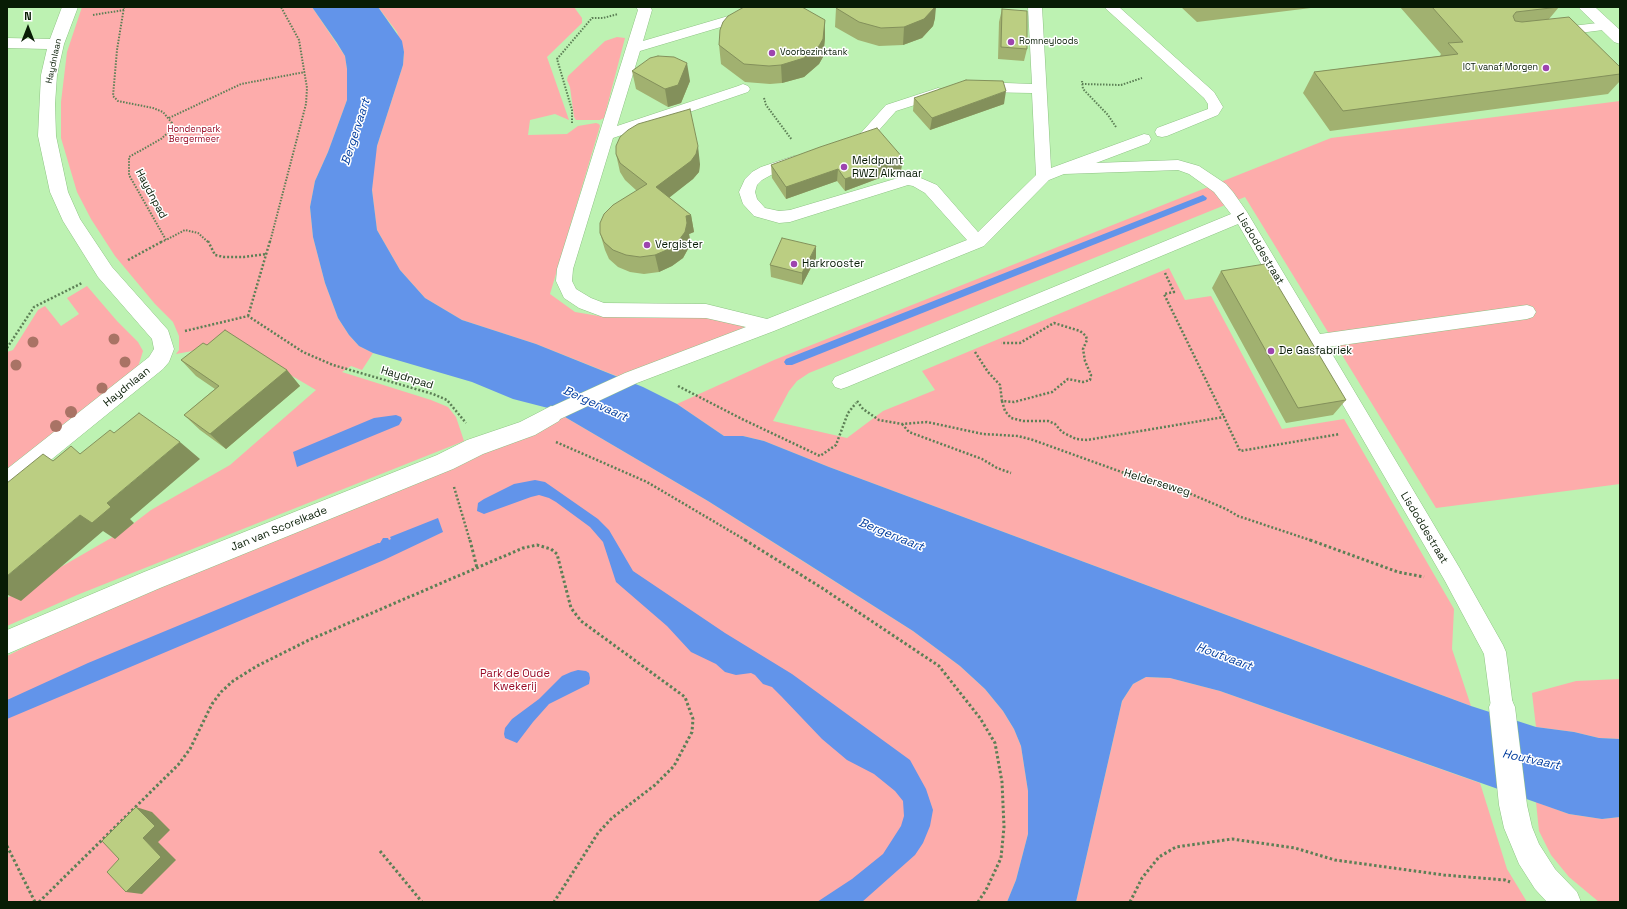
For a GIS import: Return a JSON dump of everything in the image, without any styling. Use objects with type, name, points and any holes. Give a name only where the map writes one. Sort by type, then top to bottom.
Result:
[{"type":"street","name":"Haydnlaan","points":[[7,482],[156,363],[162,356],[164,349],[161,336],[105,272],[72,221],[59,192],[47,136],[47,104],[49,75],[56,44],[70,7]]},
{"type":"street","points":[[1586,7],[1620,39]]},
{"type":"street","points":[[7,43],[56,44]]},
{"type":"street","name":"Jan van Scorelkade","points":[[7,642],[152,580],[445,462],[475,447],[527,429],[551,415]]},
{"type":"street","name":"Lisdoddestraat","points":[[1502,707],[1513,805],[1518,828],[1529,854],[1545,879],[1567,902]]},
{"type":"lane","points":[[634,48],[773,7]]},
{"type":"lane","points":[[1035,7],[1044,176]]},
{"type":"lane","points":[[1112,7],[1209,95],[1215,103],[1216,107],[1213,112],[1162,132]]},
{"type":"lane","points":[[644,9],[634,48],[565,269],[564,281],[570,293],[585,303],[603,310],[706,311],[768,326]]},
{"type":"lane","points":[[1542,34],[1606,26]]},
{"type":"lane","points":[[867,134],[891,108],[957,88],[1040,89]]},
{"type":"lane","points":[[606,135],[744,89]]},
{"type":"lane","points":[[551,415],[631,378],[768,326],[978,242],[1044,176],[1137,141]]},
{"type":"lane","points":[[807,156],[757,176],[750,183],[747,192],[748,200],[760,212],[779,217],[790,216],[908,180],[916,181],[931,189],[978,242]]},
{"type":"lane","name":"Lisdoddestraat","points":[[1064,169],[1178,165],[1194,170],[1220,188],[1227,196],[1241,216],[1452,574],[1495,652],[1502,707]]},
{"type":"lane","points":[[841,382],[1241,216]]},
{"type":"lane","points":[[1315,342],[1527,312]]},
{"type":"path","points":[[124,7],[117,50],[113,96],[118,101],[153,108],[163,112],[169,118],[241,84],[305,72]]},
{"type":"path","points":[[161,336],[248,316],[267,254],[306,104],[307,88],[300,40],[282,7]]},
{"type":"path","points":[[572,123],[572,110],[557,58],[592,18],[603,18],[631,10],[644,9]]},
{"type":"path","points":[[1137,141],[1119,131],[1108,116],[1083,89],[1082,83],[1121,85],[1142,78]]},
{"type":"path","points":[[766,105],[807,156]]},
{"type":"path","name":"Haydnpad","points":[[166,240],[129,175],[128,165],[129,157],[161,139],[171,130],[172,123],[169,118]]},
{"type":"path","points":[[7,348],[34,307],[185,230],[198,232],[206,240],[215,255],[224,257],[244,257],[267,254]]},
{"type":"path","points":[[1154,252],[1174,292],[1164,294],[1240,451],[1366,430]]},
{"type":"path","name":"Haydnpad","points":[[248,316],[303,352],[333,365],[433,394],[447,400],[466,421],[475,447]]},
{"type":"path","points":[[1002,401],[1014,402],[1052,392],[1068,379],[1083,382],[1090,380],[1091,375],[1085,362],[1083,349],[1087,340],[1086,336],[1080,331],[1054,323],[1020,343],[986,343],[978,346],[975,353],[988,372],[1000,384],[1002,401],[1005,411],[1011,418],[1023,421],[1048,420],[1069,436],[1076,439],[1087,440],[1224,417]]},
{"type":"path","points":[[974,326],[986,343]]},
{"type":"path","points":[[649,371],[742,419],[820,456],[836,445],[848,413],[857,401]]},
{"type":"path","name":"Helderseweg","points":[[879,420],[902,424],[927,422],[983,434],[1018,436],[1152,483],[1177,488],[1256,523],[1299,536],[1398,572],[1415,577],[1430,578],[1452,574]]},
{"type":"path","points":[[902,424],[909,432],[969,453],[997,468],[1011,473]]},
{"type":"path","points":[[527,429],[648,482],[816,584],[939,666],[980,718],[995,743],[1002,782],[1004,827],[1001,858],[986,890],[978,902]]},
{"type":"path","points":[[445,462],[461,507],[477,568]]},
{"type":"path","points":[[39,902],[178,765],[190,749],[212,704],[221,692],[233,681],[257,666],[309,640],[524,548],[537,545],[552,549],[557,554],[571,608],[581,621],[685,697],[694,719],[692,732],[674,766],[655,785],[612,818],[598,833],[554,902]]},
{"type":"path","points":[[1130,902],[1142,878],[1159,857],[1176,847],[1232,839],[1295,848],[1335,860],[1444,875],[1505,880],[1512,883]]},
{"type":"path","points":[[7,846],[35,902]]},
{"type":"path","points":[[380,851],[422,902]]},
{"type":"green space","name":"Hondenpark Bergermeer","points":[[82,7],[312,7],[345,56],[347,69],[347,100],[328,152],[315,181],[310,207],[313,237],[325,283],[338,318],[349,335],[359,346],[373,353],[362,370],[351,366],[342,372],[431,400],[448,407],[456,417],[464,441],[77,595],[7,626],[7,598],[125,530],[151,510],[230,465],[316,390],[236,343],[176,354],[179,350],[179,336],[173,322],[155,304],[115,256],[91,219],[77,192],[61,138],[61,102],[67,52]]},
{"type":"green space","points":[[378,7],[574,7],[582,18],[582,23],[547,57],[569,120],[555,114],[530,120],[528,135],[567,134],[578,126],[596,123],[600,126],[550,294],[575,312],[605,317],[701,316],[735,322],[747,329],[624,379],[536,344],[462,320],[425,298],[400,270],[377,230],[372,190],[373,167],[377,146],[403,65],[404,52],[397,32]]},
{"type":"green space","points":[[617,37],[625,38],[604,118],[600,120],[576,120],[574,117],[570,87],[567,80],[568,76],[605,41]]},
{"type":"green space","points":[[1620,101],[1620,484],[1436,508],[1245,197],[809,373],[797,381],[789,391],[773,421],[847,438],[883,411],[935,390],[922,371],[1169,268],[1185,300],[1211,296],[1282,429],[1344,419],[1454,609],[1452,649],[1471,706],[829,467],[764,441],[743,436],[724,436],[677,404],[774,360],[1331,138]]},
{"type":"green space","points":[[87,286],[117,321],[138,342],[143,351],[138,367],[7,469],[7,352],[13,350],[38,310],[45,306],[61,326],[79,314],[67,298]]},
{"type":"green space","name":"Park de Oude Kwekerij","points":[[565,417],[708,501],[913,631],[960,666],[985,689],[1003,711],[1014,729],[1021,746],[1028,791],[1028,834],[1016,880],[1007,902],[7,902],[7,656],[83,618]]},
{"type":"green space","points":[[1146,677],[1170,678],[1220,691],[1480,783],[1507,869],[1527,902],[1076,902],[1122,701],[1133,684]]},
{"type":"green space","points":[[1620,679],[1620,739],[1599,738],[1574,732],[1536,727],[1532,693],[1576,681]]},
{"type":"green space","points":[[1536,802],[1569,814],[1602,819],[1620,817],[1620,902],[1599,902],[1569,877],[1551,855],[1539,831]]},
{"type":"water","points":[[312,7],[378,7],[402,41],[404,52],[403,65],[377,146],[372,190],[377,230],[400,270],[425,298],[462,320],[536,344],[643,387],[677,404],[724,436],[743,436],[764,441],[829,467],[1471,706],[1536,727],[1574,732],[1599,738],[1620,739],[1620,817],[1602,819],[1569,814],[1220,691],[1170,678],[1146,677],[1133,684],[1122,701],[1076,902],[1007,902],[1016,880],[1028,834],[1028,791],[1021,746],[1014,729],[1003,711],[985,689],[960,666],[913,631],[708,501],[565,417],[548,408],[513,399],[472,382],[373,353],[359,346],[349,335],[338,318],[325,283],[313,237],[310,207],[315,181],[328,152],[347,100],[347,69],[345,56]]},
{"type":"water","points":[[396,415],[401,417],[402,420],[399,425],[297,467],[293,452],[374,418]]},
{"type":"water","points":[[535,480],[545,482],[598,519],[609,530],[633,571],[725,633],[792,674],[910,760],[926,789],[933,810],[930,826],[923,843],[915,855],[862,902],[817,902],[852,879],[883,854],[901,826],[904,816],[903,801],[895,791],[874,774],[847,760],[822,739],[772,687],[763,684],[755,675],[751,673],[736,675],[725,672],[716,664],[691,652],[667,626],[616,582],[603,542],[590,527],[556,502],[539,495],[484,514],[477,511],[478,503],[484,499],[514,484]]},
{"type":"water","points":[[438,518],[443,532],[384,560],[7,719],[7,700],[88,663],[380,543],[383,538],[388,538],[389,540],[391,539],[390,537]]},
{"type":"water","points":[[578,670],[589,673],[589,684],[549,704],[517,743],[505,738],[505,728],[512,719],[539,699],[562,676]]},
{"type":"building","name":"Voorbezinktank","points":[[744,7],[802,7],[825,20],[823,39],[819,46],[804,58],[781,65],[769,66],[744,64],[719,45],[720,30],[723,22],[728,16]]},
{"type":"building","points":[[836,7],[935,7],[924,19],[904,27],[881,28],[859,22]]},
{"type":"building","points":[[1432,7],[1559,7],[1516,12],[1513,16],[1515,21],[1522,22],[1569,17],[1620,67],[1620,74],[1343,111],[1314,72],[1458,54],[1448,43],[1463,42]]},
{"type":"building","points":[[1002,9],[1027,11],[1027,49],[1001,47]]},
{"type":"building","points":[[658,56],[674,57],[687,63],[678,85],[665,89],[632,71],[650,58]]},
{"type":"building","points":[[966,80],[1003,81],[1006,91],[932,118],[914,98]]},
{"type":"building","points":[[690,109],[698,146],[696,154],[691,161],[656,187],[691,215],[686,216],[687,223],[685,232],[669,249],[655,255],[640,257],[626,255],[613,250],[604,242],[600,233],[600,223],[604,214],[613,205],[647,184],[620,163],[616,154],[616,146],[620,137],[638,124]]},
{"type":"building","name":"Meldpunt RWZI Alkmaar","points":[[877,128],[903,158],[845,179],[838,169],[786,187],[771,165],[820,147]]},
{"type":"building","points":[[782,238],[816,246],[802,273],[770,265]]},
{"type":"building","points":[[1265,264],[1346,400],[1298,408],[1221,271]]},
{"type":"building","points":[[225,330],[287,370],[210,434],[184,415],[219,386],[181,360],[203,343],[207,345]]},
{"type":"building","points":[[139,413],[180,442],[107,503],[111,507],[92,523],[80,515],[7,576],[7,483],[43,454],[53,461],[71,446],[80,454],[110,430],[114,433]]},
{"type":"building","points":[[136,807],[155,826],[143,838],[161,857],[126,892],[107,872],[119,859],[102,841]]},
{"type":"waterway","points":[[789,362],[1203,198]]},
{"type":"place","name":"Romneyloods","points":[[1011,42]]},
{"type":"place","name":"Voorbezinktank","points":[[772,53]]},
{"type":"place","name":"ICT vanaf Morgen","points":[[1546,68]]},
{"type":"place","name":"Meldpunt RWZI Alkmaar","points":[[844,167]]},
{"type":"place","name":"Vergister","points":[[647,245]]},
{"type":"place","name":"Harkrooster","points":[[794,264]]},
{"type":"place","name":"De Gasfabriek","points":[[1271,351]]},
{"type":"water label","name":"Bergervaart","points":[[356,132]]},
{"type":"water label","name":"Bergervaart","points":[[595,404]]},
{"type":"water label","name":"Bergervaart","points":[[891,535]]},
{"type":"water label","name":"Houtvaart","points":[[1224,657]]},
{"type":"water label","name":"Houtvaart","points":[[1531,760]]}]
